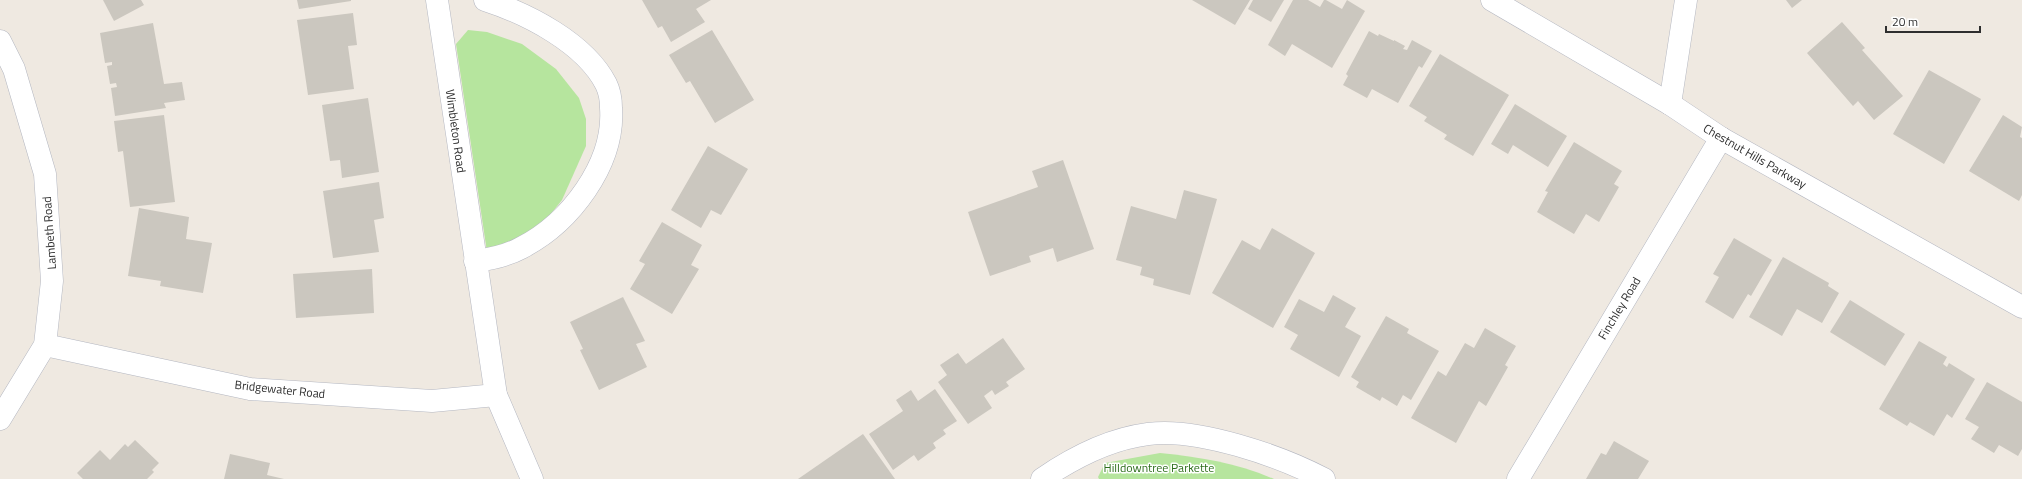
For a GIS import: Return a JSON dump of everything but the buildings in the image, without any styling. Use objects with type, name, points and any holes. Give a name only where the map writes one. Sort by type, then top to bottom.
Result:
[{"type":"street","name":"Wimbleton Road","points":[[437,0],[475,262],[496,394],[532,479]]},
{"type":"street","points":[[475,262],[502,257],[522,248],[559,221],[582,194],[597,169],[607,148],[612,123],[610,96],[607,86],[597,68],[584,54],[545,27],[503,6],[485,0]]},
{"type":"street","name":"Chestnut Hills Parkway","points":[[1492,0],[1670,104],[1721,138],[2022,307]]},
{"type":"street","points":[[1670,104],[1686,0]]},
{"type":"street","name":"Lambeth Road","points":[[0,41],[14,69],[45,174],[52,281],[45,345],[0,419]]},
{"type":"street","name":"Finchley Road","points":[[1518,479],[1721,138]]},
{"type":"street","name":"Bridgewater Road","points":[[45,345],[250,389],[432,401],[496,394]]},
{"type":"street","points":[[1042,479],[1083,453],[1117,441],[1149,434],[1188,435],[1232,443],[1281,460],[1324,479]]},
{"type":"green space","points":[[468,30],[487,32],[522,44],[556,69],[579,98],[586,119],[586,146],[562,200],[542,225],[512,247],[487,252],[456,44]]},
{"type":"green space","name":"Hilldowntree Parkette","points":[[1160,453],[1189,456],[1232,465],[1260,473],[1274,479],[1099,479],[1098,477],[1105,463]]}]
